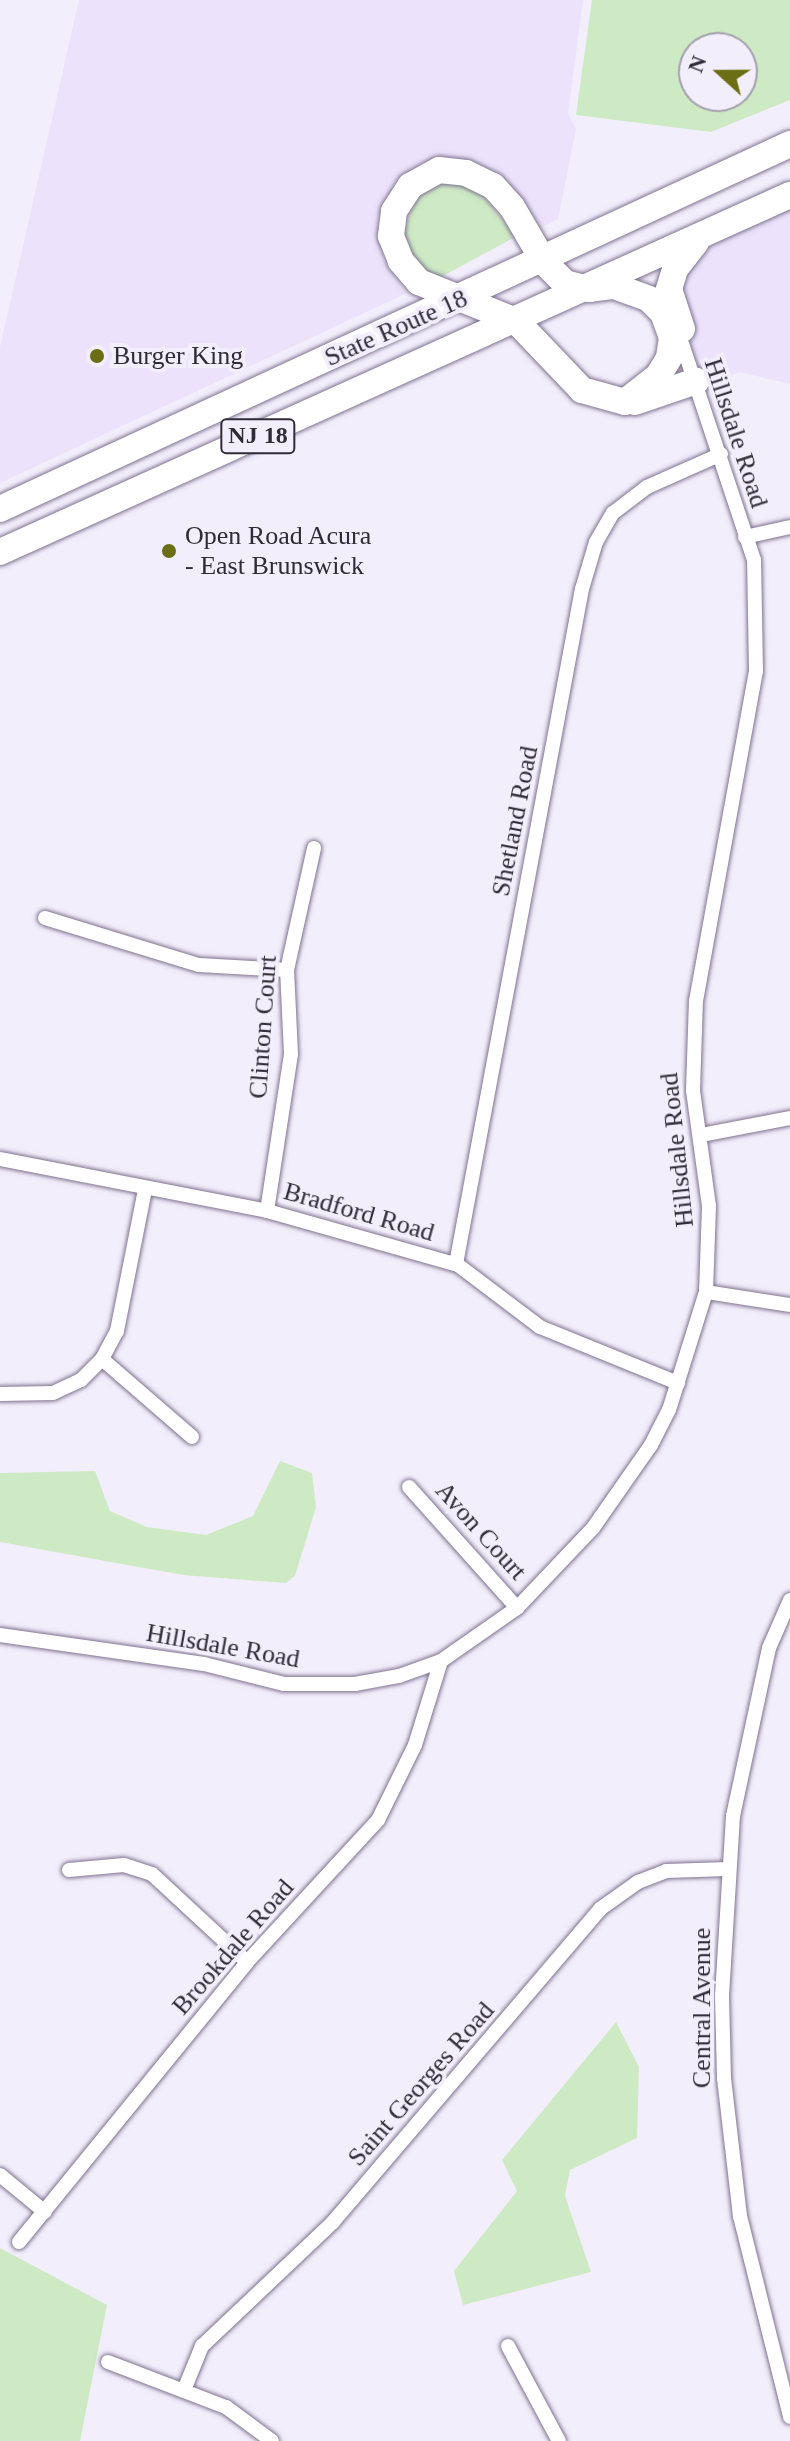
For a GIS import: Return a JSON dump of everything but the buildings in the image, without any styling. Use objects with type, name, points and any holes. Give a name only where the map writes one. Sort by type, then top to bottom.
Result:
[{"type":"highway","name":"State Route 18","points":[[0,509],[544,262],[790,144]]},
{"type":"highway","points":[[677,341],[663,313],[649,299],[614,286],[589,289],[565,283],[544,262],[512,207],[493,186],[466,173],[439,170],[410,186],[394,211],[391,236],[401,261],[419,282],[457,300],[488,306],[516,321],[582,390],[625,402],[641,402],[696,381]]},
{"type":"highway","name":"State Route 18","points":[[0,552],[589,289],[790,195]]},
{"type":"highway","points":[[625,402],[658,376],[677,341],[669,289],[675,269],[698,239]]},
{"type":"street","name":"Hillsdale Road","points":[[0,1635],[204,1664],[284,1684],[355,1684],[441,1661],[517,1608],[625,1486],[657,1433],[678,1383],[706,1292],[709,1206],[693,1090],[696,1001],[756,671],[754,560],[696,381],[677,341]]},
{"type":"street","name":"Shetland Road","points":[[456,1264],[582,589],[596,542],[613,513],[647,487],[721,454]]},
{"type":"street","points":[[745,537],[790,527]]},
{"type":"street","name":"Clinton Court","points":[[267,1211],[291,1054],[287,970],[314,848]]},
{"type":"street","points":[[45,918],[199,965],[287,970]]},
{"type":"street","points":[[701,1135],[790,1118]]},
{"type":"street","name":"Bradford Road","points":[[0,1159],[145,1190],[267,1211],[456,1264],[540,1327],[678,1383]]},
{"type":"street","points":[[0,1394],[53,1393],[81,1380],[102,1359],[117,1331],[145,1190]]},
{"type":"street","points":[[706,1292],[790,1305]]},
{"type":"street","points":[[102,1359],[192,1437]]},
{"type":"street","name":"Avon Court","points":[[409,1487],[517,1608]]},
{"type":"street","name":"Central Avenue","points":[[790,1600],[774,1632],[748,1729],[728,1869],[724,2078],[740,2216],[790,2417]]},
{"type":"street","name":"Brookdale Road","points":[[19,2242],[247,1962],[378,1820],[407,1767],[441,1661]]},
{"type":"street","points":[[69,1870],[124,1865],[152,1874],[247,1962]]},
{"type":"street","name":"Saint Georges Road","points":[[184,2390],[202,2346],[333,2222],[600,1909],[652,1876],[696,1867],[728,1869]]},
{"type":"street","points":[[0,2175],[45,2212]]},
{"type":"street","points":[[508,2346],[559,2441]]},
{"type":"street","points":[[773,2355],[790,2350]]},
{"type":"street","points":[[108,2362],[226,2407],[272,2441]]},
{"type":"shaded area","points":[[79,0],[583,0],[568,114],[576,128],[558,219],[541,228],[515,195],[440,159],[396,180],[377,219],[383,260],[407,293],[0,483],[0,347]]},
{"type":"shaded area","points":[[790,195],[790,384],[740,372],[699,388],[682,344],[675,269],[698,239]]},
{"type":"green space","points":[[592,0],[790,0],[790,100],[711,132],[576,115]]},
{"type":"green space","points":[[451,182],[475,187],[517,236],[441,277],[426,273],[410,258],[403,237],[414,200],[430,187]]},
{"type":"green space","points":[[280,1461],[312,1473],[316,1507],[295,1576],[286,1583],[183,1575],[0,1542],[0,1473],[95,1471],[110,1511],[147,1527],[206,1535],[253,1516]]},
{"type":"green space","points":[[616,2022],[639,2067],[637,2138],[570,2170],[565,2196],[591,2272],[463,2305],[454,2271],[517,2191],[502,2160]]},
{"type":"green space","points":[[0,2248],[107,2305],[80,2441],[0,2441]]},
{"type":"place","name":"Burger King","points":[[97,356]]},
{"type":"place","name":"Open Road Acura - East Brunswick","points":[[169,551]]}]
